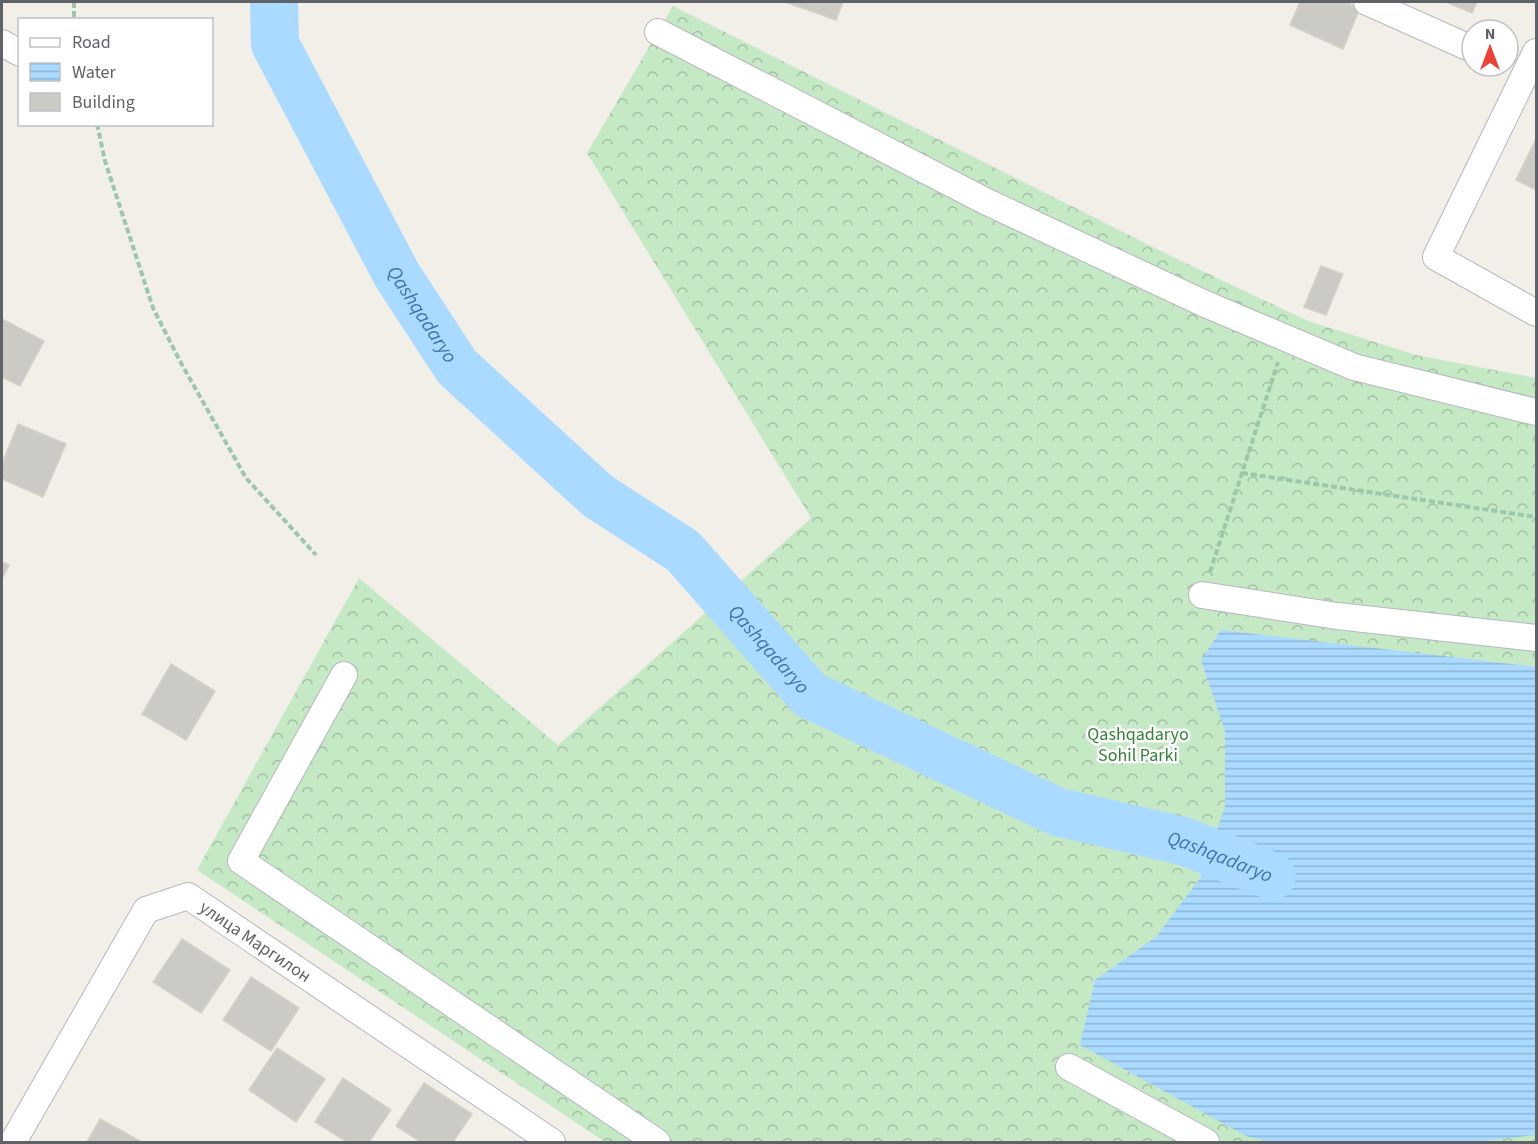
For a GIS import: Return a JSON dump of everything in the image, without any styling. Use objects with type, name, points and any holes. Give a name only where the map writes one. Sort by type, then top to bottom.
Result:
[{"type":"street","points":[[1367,2],[1460,44]]},
{"type":"street","points":[[658,32],[985,201],[1203,303],[1354,367],[1536,412]]},
{"type":"street","points":[[2,43],[18,52]]},
{"type":"street","points":[[1524,63],[1436,257],[1536,313]]},
{"type":"street","points":[[1202,596],[1337,616],[1536,638]]},
{"type":"street","points":[[344,675],[241,861],[657,1143]]},
{"type":"street","name":"улица Маргилон","points":[[13,1143],[146,910],[188,896],[552,1143]]},
{"type":"street","points":[[1069,1067],[1206,1143]]},
{"type":"path","points":[[74,2],[74,18]]},
{"type":"path","points":[[97,126],[105,161],[153,308],[246,478],[316,555]]},
{"type":"path","points":[[1202,596],[1286,338]]},
{"type":"path","points":[[1242,473],[1536,517]]},
{"type":"green space","name":"Qashqadaryo Sohil Parki","points":[[673,6],[1177,259],[1308,321],[1416,355],[1536,378],[1536,1142],[605,1142],[197,870],[359,578],[558,745],[811,518],[587,153]]},
{"type":"water","points":[[1221,630],[1536,667],[1536,1135],[1474,1142],[1270,1142],[1246,1136],[1080,1045],[1095,980],[1156,937],[1201,877],[1225,806],[1225,731],[1201,660]]},
{"type":"building","points":[[785,2],[843,2],[836,20]]},
{"type":"building","points":[[1300,2],[1345,2],[1360,8],[1343,49],[1290,25]]},
{"type":"building","points":[[1446,2],[1477,2],[1472,13]]},
{"type":"building","points":[[1536,142],[1536,190],[1516,180]]},
{"type":"building","points":[[1321,266],[1343,274],[1326,315],[1304,307]]},
{"type":"building","points":[[2,319],[44,341],[20,386],[2,377]]},
{"type":"building","points":[[18,424],[66,444],[43,497],[2,479],[2,464]]},
{"type":"building","points":[[2,562],[9,565],[2,579]]},
{"type":"building","points":[[171,664],[215,691],[186,740],[142,714]]},
{"type":"building","points":[[182,939],[230,970],[201,1013],[153,982]]},
{"type":"building","points":[[251,977],[299,1008],[271,1051],[223,1020]]},
{"type":"building","points":[[277,1048],[325,1079],[296,1122],[249,1090]]},
{"type":"building","points":[[343,1078],[391,1110],[369,1142],[347,1142],[315,1122]]},
{"type":"building","points":[[424,1083],[472,1114],[453,1142],[421,1142],[396,1126]]},
{"type":"building","points":[[100,1119],[142,1142],[87,1142]]},
{"type":"waterway","name":"Qashqadaryo","points":[[274,2],[275,44],[397,275],[457,367],[598,496],[683,551],[810,695],[1058,812],[1183,841],[1272,876]]}]
